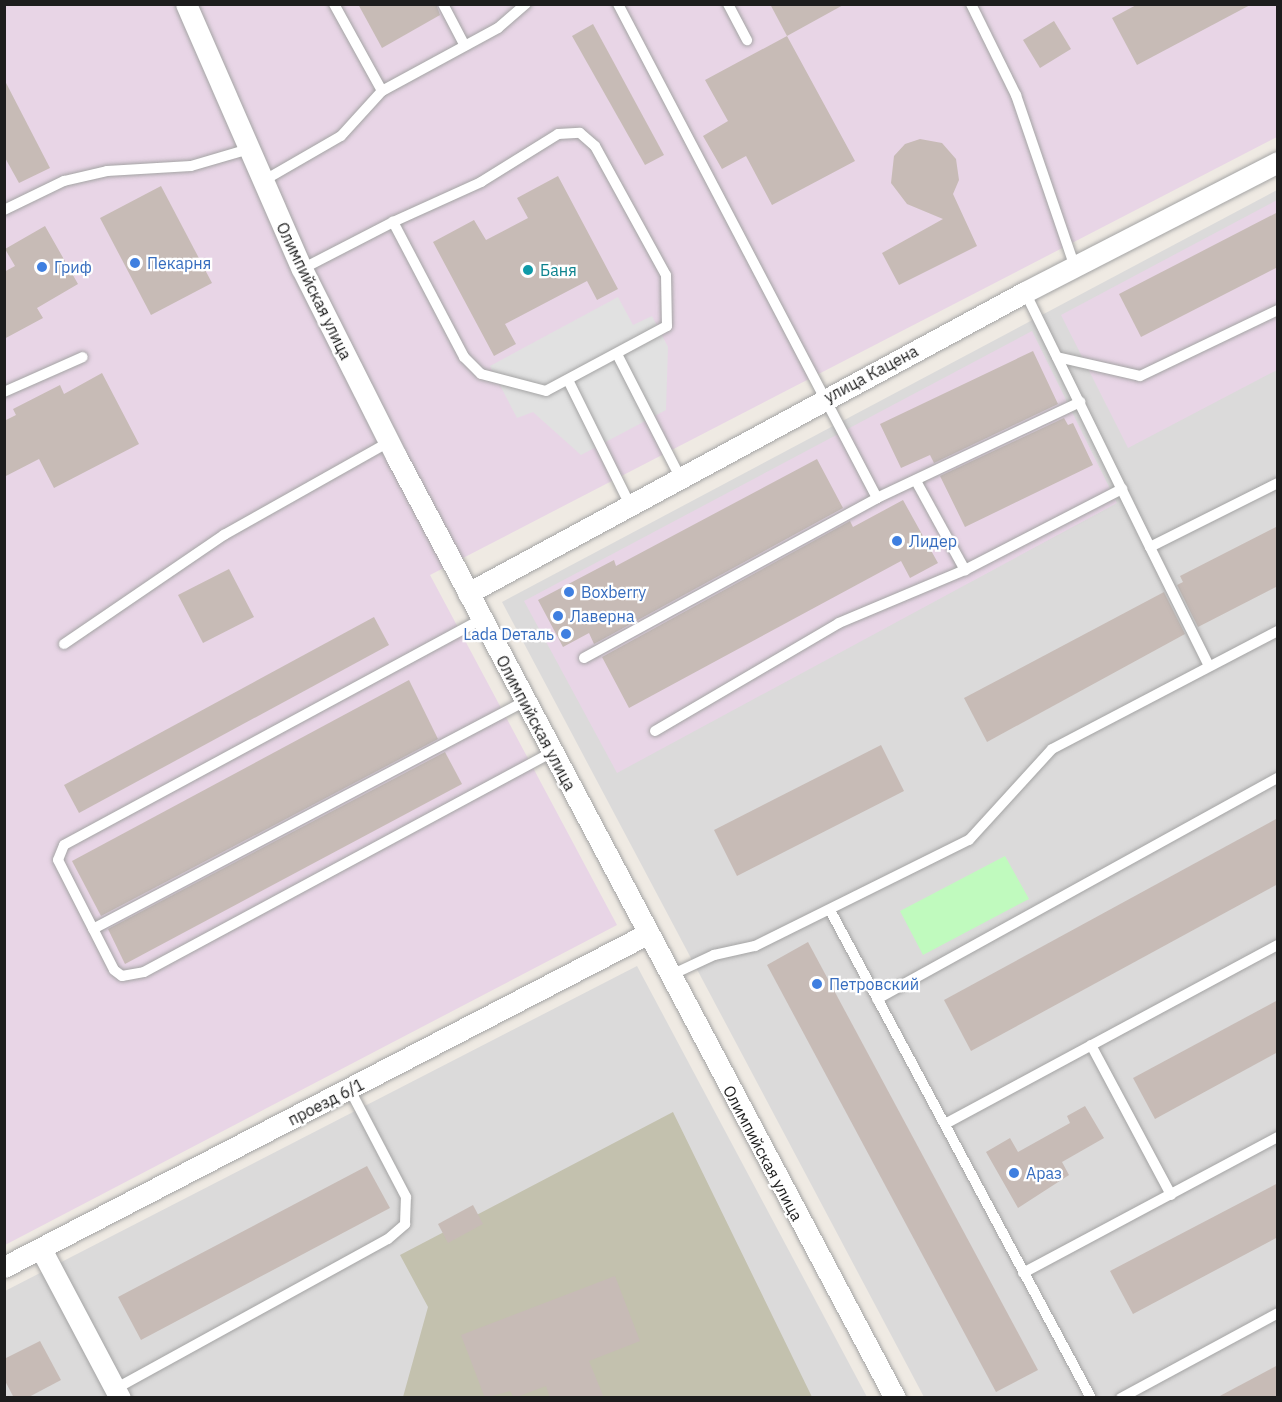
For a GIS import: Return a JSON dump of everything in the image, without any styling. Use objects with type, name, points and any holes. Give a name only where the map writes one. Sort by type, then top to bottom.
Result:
[{"type":"street","name":"Олимпийская улица","points":[[186,4],[302,269],[389,442],[669,976],[895,1398]]},
{"type":"street","name":"улица Кацена","points":[[468,593],[824,399],[1278,162]]},
{"type":"street","name":"проезд 6/1","points":[[4,1267],[350,1090],[647,934]]},
{"type":"street","points":[[41,1249],[118,1393]]},
{"type":"lane","points":[[334,4],[382,92]]},
{"type":"lane","points":[[443,4],[465,46]]},
{"type":"lane","points":[[263,181],[341,136],[382,92],[515,17],[526,4]]},
{"type":"lane","points":[[618,4],[877,498]]},
{"type":"lane","points":[[728,4],[747,40]]},
{"type":"lane","points":[[971,4],[1016,95],[1075,267]]},
{"type":"lane","points":[[302,269],[393,222],[481,182],[558,134],[580,133],[595,146],[669,286],[667,326],[569,382],[532,391],[471,368],[393,222]]},
{"type":"lane","points":[[4,210],[64,182],[107,171],[190,166],[249,149]]},
{"type":"lane","points":[[1026,292],[1209,666]]},
{"type":"lane","points":[[1057,357],[1140,376],[1278,310]]},
{"type":"lane","points":[[618,356],[680,477]]},
{"type":"lane","points":[[4,392],[83,357]]},
{"type":"lane","points":[[569,382],[630,505]]},
{"type":"lane","points":[[585,658],[877,498],[1080,402]]},
{"type":"lane","points":[[64,644],[224,534],[389,442]]},
{"type":"lane","points":[[916,481],[965,570]]},
{"type":"lane","points":[[1150,547],[1278,483]]},
{"type":"lane","points":[[655,730],[839,623],[965,570],[1122,489]]},
{"type":"lane","points":[[482,619],[64,845],[58,860],[114,970],[122,976],[144,972],[551,753]]},
{"type":"lane","points":[[669,976],[714,955],[755,946],[831,912],[969,840],[1052,749],[1278,631]]},
{"type":"lane","points":[[93,929],[525,701]]},
{"type":"lane","points":[[877,999],[1278,778]]},
{"type":"lane","points":[[831,912],[1088,1397]]},
{"type":"lane","points":[[945,1124],[1278,945]]},
{"type":"lane","points":[[1091,1045],[1171,1195]]},
{"type":"lane","points":[[118,1393],[388,1239],[405,1224],[406,1197],[350,1090]]},
{"type":"lane","points":[[1023,1273],[1278,1137]]},
{"type":"lane","points":[[1121,1398],[1278,1313]]},
{"type":"shaded area","points":[[5,5],[1277,5],[1277,137],[430,575],[617,925],[5,1245]]},
{"type":"shaded area","points":[[1277,190],[1277,1397],[924,1397],[502,602]]},
{"type":"shaded area","points":[[1277,200],[1277,370],[1128,448],[1061,315]]},
{"type":"shaded area","points":[[618,297],[633,325],[652,316],[668,347],[666,410],[581,455],[533,412],[517,418],[490,366]]},
{"type":"shaded area","points":[[1032,331],[1117,503],[617,773],[524,601]]},
{"type":"shaded area","points":[[637,966],[867,1397],[5,1398],[5,1291]]},
{"type":"shaded area","points":[[673,1112],[812,1397],[403,1397],[428,1307],[400,1255]]},
{"type":"green space","points":[[1005,856],[1029,899],[923,955],[900,911]]},
{"type":"building","points":[[358,4],[436,4],[440,15],[382,48]]},
{"type":"building","points":[[770,4],[845,4],[787,36]]},
{"type":"building","points":[[1138,4],[1252,4],[1137,65],[1112,18]]},
{"type":"building","points":[[1054,21],[1071,49],[1040,68],[1023,40]]},
{"type":"building","points":[[593,24],[664,155],[645,165],[572,36]]},
{"type":"building","points":[[787,36],[855,161],[772,205],[746,156],[722,169],[703,136],[728,121],[705,80]]},
{"type":"building","points":[[4,79],[50,168],[19,183],[4,156]]},
{"type":"building","points":[[920,139],[942,143],[956,159],[959,180],[953,194],[977,246],[899,285],[882,253],[943,219],[907,204],[891,183],[894,156],[905,144]]},
{"type":"building","name":"Баня","points":[[558,176],[618,289],[597,300],[587,281],[505,324],[516,344],[494,356],[433,242],[474,220],[486,240],[528,218],[517,198]]},
{"type":"building","points":[[161,186],[212,283],[151,315],[100,218]]},
{"type":"building","points":[[1278,212],[1278,267],[1141,337],[1119,294]]},
{"type":"building","name":"Гриф","points":[[45,226],[78,284],[37,308],[43,318],[4,339],[4,272],[15,266],[5,249]]},
{"type":"building","points":[[1033,351],[1058,404],[934,463],[930,455],[901,468],[880,424]]},
{"type":"building","points":[[102,373],[139,444],[54,488],[39,459],[4,477],[4,421],[16,415],[13,409],[60,385],[64,394]]},
{"type":"building","points":[[1064,418],[1068,425],[1073,423],[1093,465],[965,527],[940,476]]},
{"type":"building","points":[[817,459],[843,508],[594,644],[589,633],[563,647],[538,600],[614,560],[616,566]]},
{"type":"building","points":[[903,500],[938,563],[910,578],[901,561],[629,708],[602,657],[850,521],[853,527]]},
{"type":"building","points":[[1278,526],[1278,586],[1198,627],[1177,585],[1183,582],[1180,576]]},
{"type":"building","points":[[229,569],[254,617],[203,643],[178,595]]},
{"type":"building","points":[[1164,592],[1185,634],[987,742],[964,698]]},
{"type":"building","points":[[374,617],[389,645],[79,813],[64,785]]},
{"type":"building","points":[[409,680],[438,739],[101,916],[72,861]]},
{"type":"building","points":[[881,745],[904,791],[737,876],[714,830]]},
{"type":"building","points":[[445,752],[462,784],[125,964],[108,929]]},
{"type":"building","points":[[1278,818],[1278,884],[971,1051],[944,1000]]},
{"type":"building","points":[[808,942],[1038,1370],[996,1392],[767,965]]},
{"type":"building","points":[[1278,1000],[1278,1052],[1155,1119],[1133,1078]]},
{"type":"building","points":[[1085,1106],[1104,1138],[1062,1162],[1069,1175],[1018,1208],[986,1152],[1010,1138],[1018,1152],[1070,1123],[1067,1116]]},
{"type":"building","points":[[367,1166],[390,1208],[141,1340],[118,1297]]},
{"type":"building","points":[[1278,1183],[1278,1237],[1133,1314],[1110,1271]]},
{"type":"building","points":[[473,1205],[483,1224],[448,1243],[438,1224]]},
{"type":"building","points":[[615,1276],[640,1341],[589,1361],[604,1398],[550,1398],[546,1386],[514,1398],[510,1391],[485,1398],[461,1335]]},
{"type":"building","points":[[40,1341],[61,1380],[27,1398],[14,1398],[4,1379],[4,1359]]},
{"type":"building","points":[[1278,1365],[1278,1398],[1216,1398]]},
{"type":"place","name":"Пекарня","points":[[135,263]]},
{"type":"place","name":"Гриф","points":[[42,267]]},
{"type":"place","name":"Баня","points":[[528,270]]},
{"type":"place","name":"Лидер","points":[[897,541]]},
{"type":"place","name":"Boxberry","points":[[569,592]]},
{"type":"place","name":"Лаверна","points":[[558,616]]},
{"type":"place","name":"Lada Dеталь","points":[[566,634]]},
{"type":"place","name":"Петровский","points":[[817,984]]},
{"type":"place","name":"Араз","points":[[1014,1173]]}]
